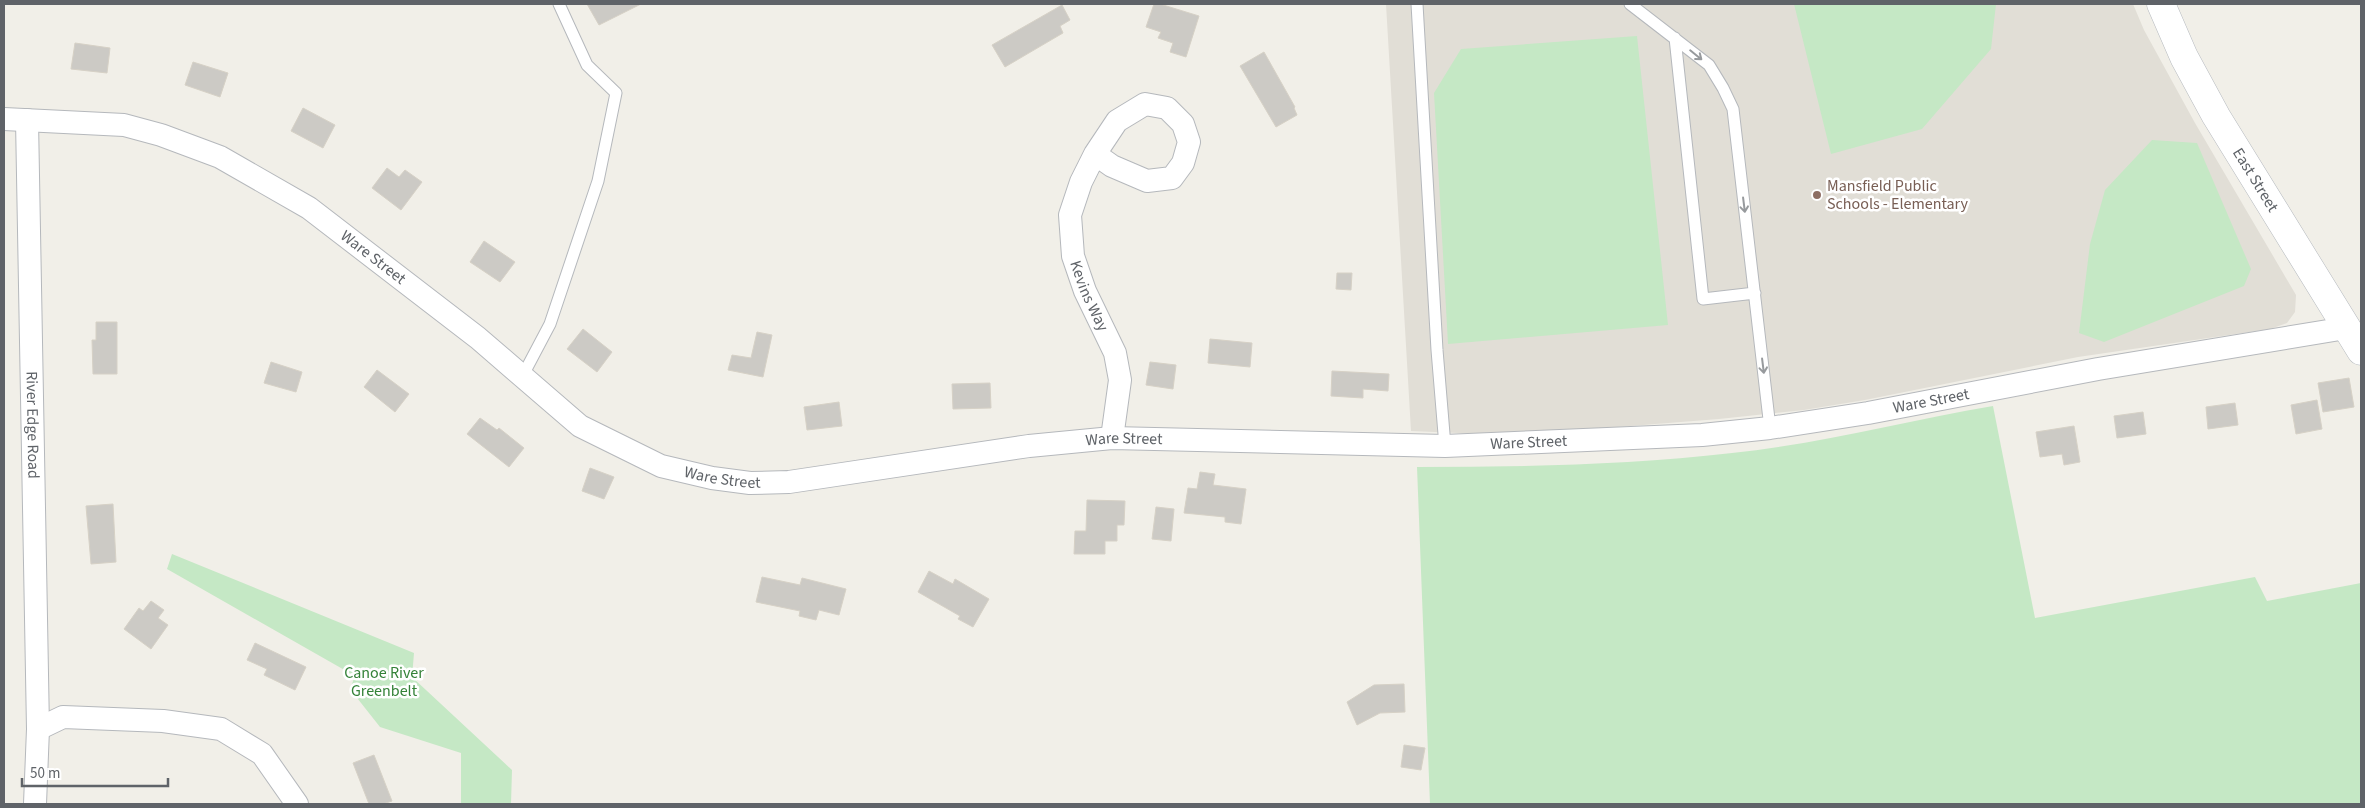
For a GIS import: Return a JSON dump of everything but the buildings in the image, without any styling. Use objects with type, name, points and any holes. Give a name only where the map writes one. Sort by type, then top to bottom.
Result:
[{"type":"main road","name":"East Street","points":[[2161,4],[2184,57],[2216,116],[2361,351]]},
{"type":"street","name":"Ware Street","points":[[4,119],[124,125],[161,135],[220,157],[309,208],[478,338],[580,426],[661,466],[712,478],[750,483],[788,482],[1029,446],[1112,438],[1445,446],[1556,440],[1646,438],[1770,428],[1868,413],[2098,369],[2346,328]]},
{"type":"street","name":"River Edge Road","points":[[27,120],[38,729],[35,804]]},
{"type":"street","name":"Kevins Way","points":[[1095,154],[1081,182],[1070,216],[1073,256],[1085,291],[1115,353],[1120,380],[1112,438]]},
{"type":"street","points":[[38,729],[63,717],[163,721],[221,729],[262,754],[297,804]]},
{"type":"lane","points":[[522,376],[550,324],[598,181],[616,93],[587,66],[559,4]]},
{"type":"lane","points":[[1418,4],[1437,350],[1445,446]]},
{"type":"lane","points":[[1630,4],[1640,8],[1709,65],[1733,109],[1770,428]]},
{"type":"lane","points":[[1675,38],[1703,299],[1755,293]]},
{"type":"shaded area","name":"Mansfield Public Schools - Elementary","points":[[1386,4],[2133,4],[2144,30],[2195,123],[2296,295],[2295,312],[2287,323],[2270,329],[2078,357],[1865,400],[1804,410],[1719,419],[1554,432],[1482,434],[1411,431]]},
{"type":"green space","points":[[1794,4],[1996,4],[1991,49],[1922,129],[1831,154]]},
{"type":"green space","points":[[1637,36],[1668,325],[1448,344],[1434,93],[1461,49]]},
{"type":"green space","points":[[2152,140],[2197,143],[2251,269],[2244,286],[2104,342],[2079,333],[2090,244],[2105,190]]},
{"type":"green space","points":[[1993,406],[2035,618],[2255,577],[2267,601],[2361,583],[2361,804],[1430,804],[1417,467],[1496,467],[1574,464],[1732,453],[1798,444]]},
{"type":"green space","name":"Canoe River Greenbelt","points":[[172,554],[414,653],[412,677],[512,770],[511,804],[461,804],[461,753],[380,727],[350,689],[355,676],[167,569]]},
{"type":"place","name":"Mansfield Public Schools - Elementary","points":[[1817,195]]}]
